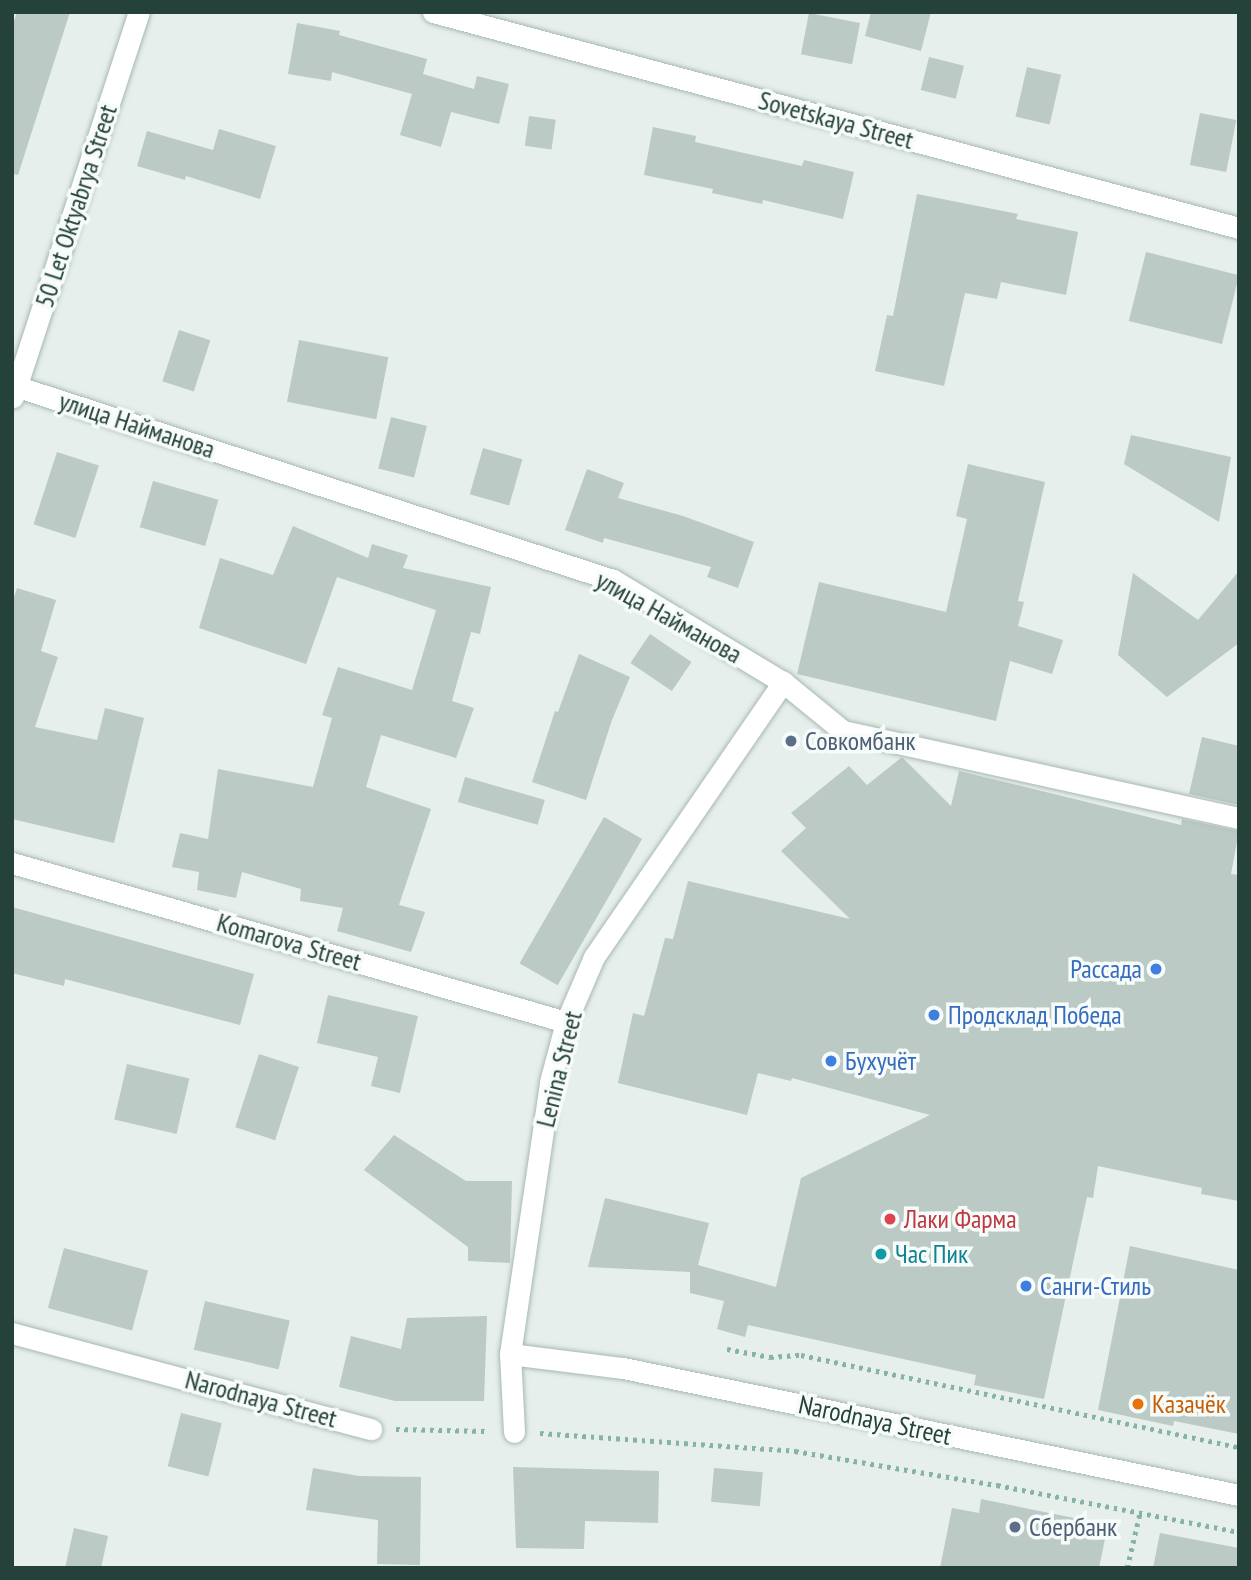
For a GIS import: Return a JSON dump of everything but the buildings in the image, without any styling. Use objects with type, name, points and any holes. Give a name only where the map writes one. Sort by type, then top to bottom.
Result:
[{"type":"street","name":"50 Let Oktyabrya Street","points":[[14,390],[139,12]]},
{"type":"street","name":"Sovetskaya Street","points":[[433,12],[1239,228]]},
{"type":"street","name":"улица Найманова","points":[[14,390],[613,580],[783,682],[843,731],[1239,818]]},
{"type":"street","name":"Lenina Street","points":[[514,1432],[510,1354],[550,1083],[566,1021],[594,957],[783,682]]},
{"type":"street","name":"Komarova Street","points":[[12,863],[566,1021]]},
{"type":"street","name":"Narodnaya Street","points":[[12,1333],[371,1429]]},
{"type":"street","name":"Narodnaya Street","points":[[510,1354],[623,1368],[1239,1495]]},
{"type":"path","points":[[727,1349],[770,1357],[801,1355],[1239,1447]]},
{"type":"path","name":"Narodnaya Street","points":[[371,1429],[514,1432],[795,1451],[1239,1532]]},
{"type":"path","points":[[1127,1568],[1140,1512]]},
{"type":"place","name":"Совкомбанк","points":[[791,741]]},
{"type":"place","name":"Рассада","points":[[1156,969]]},
{"type":"place","name":"Продсклад Победа","points":[[934,1015]]},
{"type":"place","name":"Бухучёт","points":[[831,1061]]},
{"type":"place","name":"Лаки Фарма","points":[[890,1219]]},
{"type":"place","name":"Час Пик","points":[[881,1254]]},
{"type":"place","name":"Санги-Стиль","points":[[1026,1286]]},
{"type":"place","name":"Казачёк","points":[[1138,1404]]},
{"type":"place","name":"Сбербанк","points":[[1015,1527]]}]
